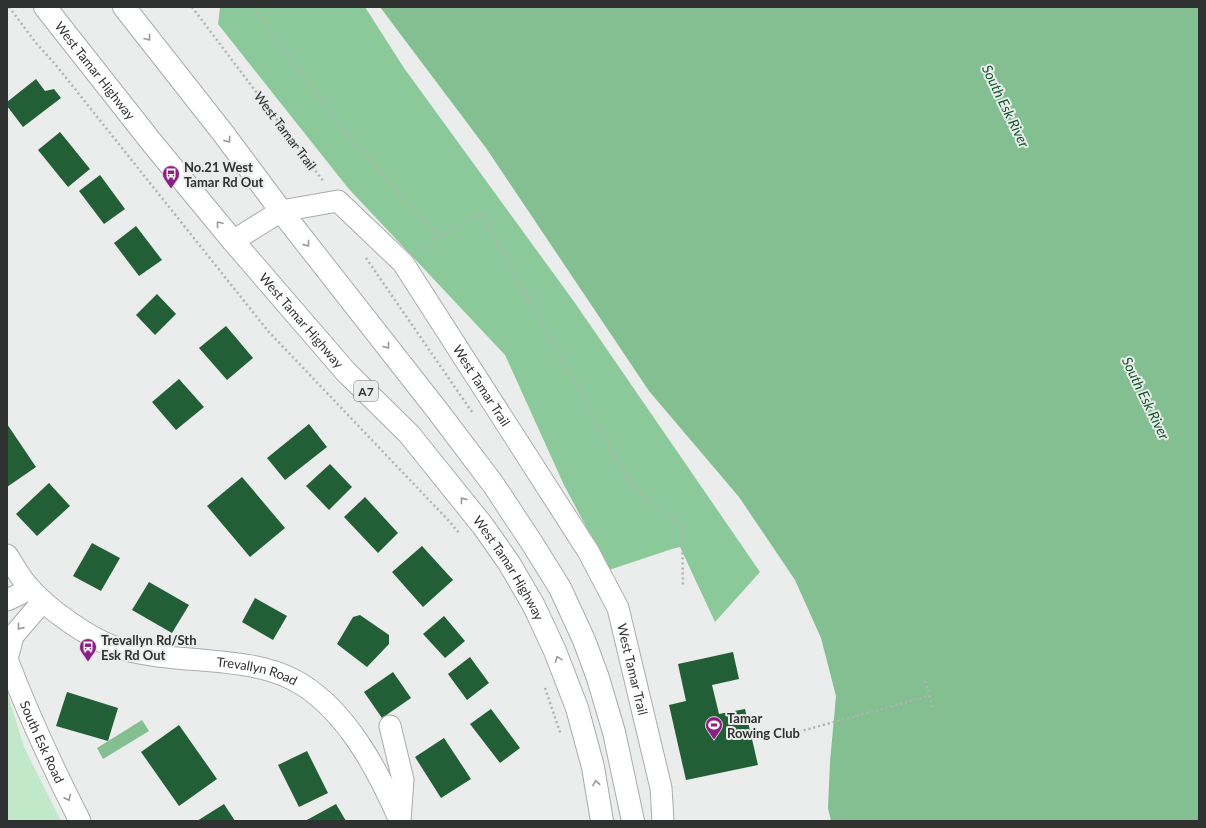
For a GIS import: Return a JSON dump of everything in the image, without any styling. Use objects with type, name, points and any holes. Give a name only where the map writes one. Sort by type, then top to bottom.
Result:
[{"type":"highway","name":"West Tamar Highway","points":[[45,7],[153,144],[233,241],[346,372],[409,434],[469,508],[509,563],[534,606],[555,651],[577,708],[593,767],[602,821]]},
{"type":"highway","points":[[124,7],[223,133],[281,211],[369,322],[493,484],[532,543],[560,588],[584,640],[598,678],[614,732],[633,821]]},
{"type":"street","points":[[233,241],[281,211],[338,201]]},
{"type":"street","name":"West Tamar Trail","points":[[338,201],[404,263],[588,551],[618,608],[661,788],[663,821]]},
{"type":"street","name":"Trevallyn Road","points":[[7,555],[27,585],[43,601],[80,630],[102,642],[120,649],[163,656],[252,666],[272,671],[293,680],[310,690],[326,704],[366,752],[400,821]]},
{"type":"street","points":[[7,600],[20,594],[27,585]]},
{"type":"street","name":"South Esk Road","points":[[43,601],[13,636],[7,659],[42,744],[80,821]]},
{"type":"street","points":[[390,726],[404,780],[400,821]]},
{"type":"path","points":[[9,7],[36,43],[55,64],[268,331],[449,520],[464,538]]},
{"type":"path","name":"West Tamar Trail","points":[[192,7],[338,201]]},
{"type":"path","points":[[253,7],[345,132],[434,232],[441,235]]},
{"type":"path","points":[[404,263],[441,235],[481,214],[631,485],[682,527],[683,586]]},
{"type":"path","points":[[362,252],[476,417]]},
{"type":"path","points":[[925,681],[933,709]]},
{"type":"path","points":[[545,688],[563,740]]},
{"type":"path","points":[[794,733],[929,696]]},
{"type":"shaded area","points":[[220,7],[365,7],[404,68],[575,303],[760,572],[715,622],[680,547],[609,570],[564,485],[505,355],[348,188],[218,24]]},
{"type":"shaded area","points":[[7,692],[24,747],[61,821],[7,821]]},
{"type":"water","name":"South Esk River","points":[[380,7],[1199,7],[1199,821],[831,821],[828,808],[830,762],[836,696],[821,638],[795,580],[739,497],[649,391],[486,148]]},
{"type":"water","points":[[142,720],[149,731],[103,759],[97,748]]},
{"type":"building","points":[[36,79],[45,91],[54,89],[61,98],[23,127],[7,106],[7,102]]},
{"type":"building","points":[[60,132],[90,169],[68,187],[38,150]]},
{"type":"building","points":[[100,175],[125,209],[104,224],[79,191]]},
{"type":"building","points":[[136,226],[162,260],[139,276],[114,243]]},
{"type":"building","points":[[157,294],[176,314],[155,335],[136,315]]},
{"type":"building","points":[[226,326],[253,358],[227,380],[199,348]]},
{"type":"building","points":[[179,379],[204,407],[176,430],[152,402]]},
{"type":"building","points":[[7,424],[36,467],[7,487]]},
{"type":"building","points":[[309,424],[327,447],[285,480],[267,458]]},
{"type":"building","points":[[330,464],[352,487],[329,510],[306,486]]},
{"type":"building","points":[[242,477],[285,528],[250,557],[207,506]]},
{"type":"building","points":[[49,483],[70,506],[37,536],[16,514]]},
{"type":"building","points":[[365,497],[398,533],[378,553],[344,517]]},
{"type":"building","points":[[92,543],[120,558],[101,591],[73,576]]},
{"type":"building","points":[[422,546],[453,580],[423,607],[392,572]]},
{"type":"building","points":[[149,582],[189,605],[172,633],[132,610]]},
{"type":"building","points":[[255,598],[287,616],[273,640],[242,622]]},
{"type":"building","points":[[360,615],[389,635],[389,644],[367,667],[337,644],[353,617]]},
{"type":"building","points":[[444,616],[465,641],[445,658],[423,634]]},
{"type":"building","name":"Tamar Rowing Club","points":[[733,652],[739,679],[712,685],[719,714],[745,709],[758,765],[686,780],[669,705],[686,701],[678,664]]},
{"type":"building","points":[[470,657],[489,683],[467,700],[448,674]]},
{"type":"building","points":[[393,672],[411,698],[382,718],[364,692]]},
{"type":"building","points":[[67,692],[118,708],[108,741],[56,726]]},
{"type":"building","points":[[491,709],[520,748],[500,763],[470,724]]},
{"type":"building","points":[[179,725],[217,779],[179,806],[141,752]]},
{"type":"building","points":[[444,738],[471,779],[441,798],[415,757]]},
{"type":"building","points":[[307,751],[328,793],[299,807],[278,765]]},
{"type":"building","points":[[224,804],[235,821],[197,821]]},
{"type":"building","points":[[336,804],[346,821],[305,821]]},
{"type":"place","name":"No.21 West Tamar Rd Out","points":[[171,189]]},
{"type":"place","name":"Trevallyn Rd/Sth Esk Rd Out","points":[[88,662]]},
{"type":"place","name":"Tamar Rowing Club","points":[[714,740]]}]
